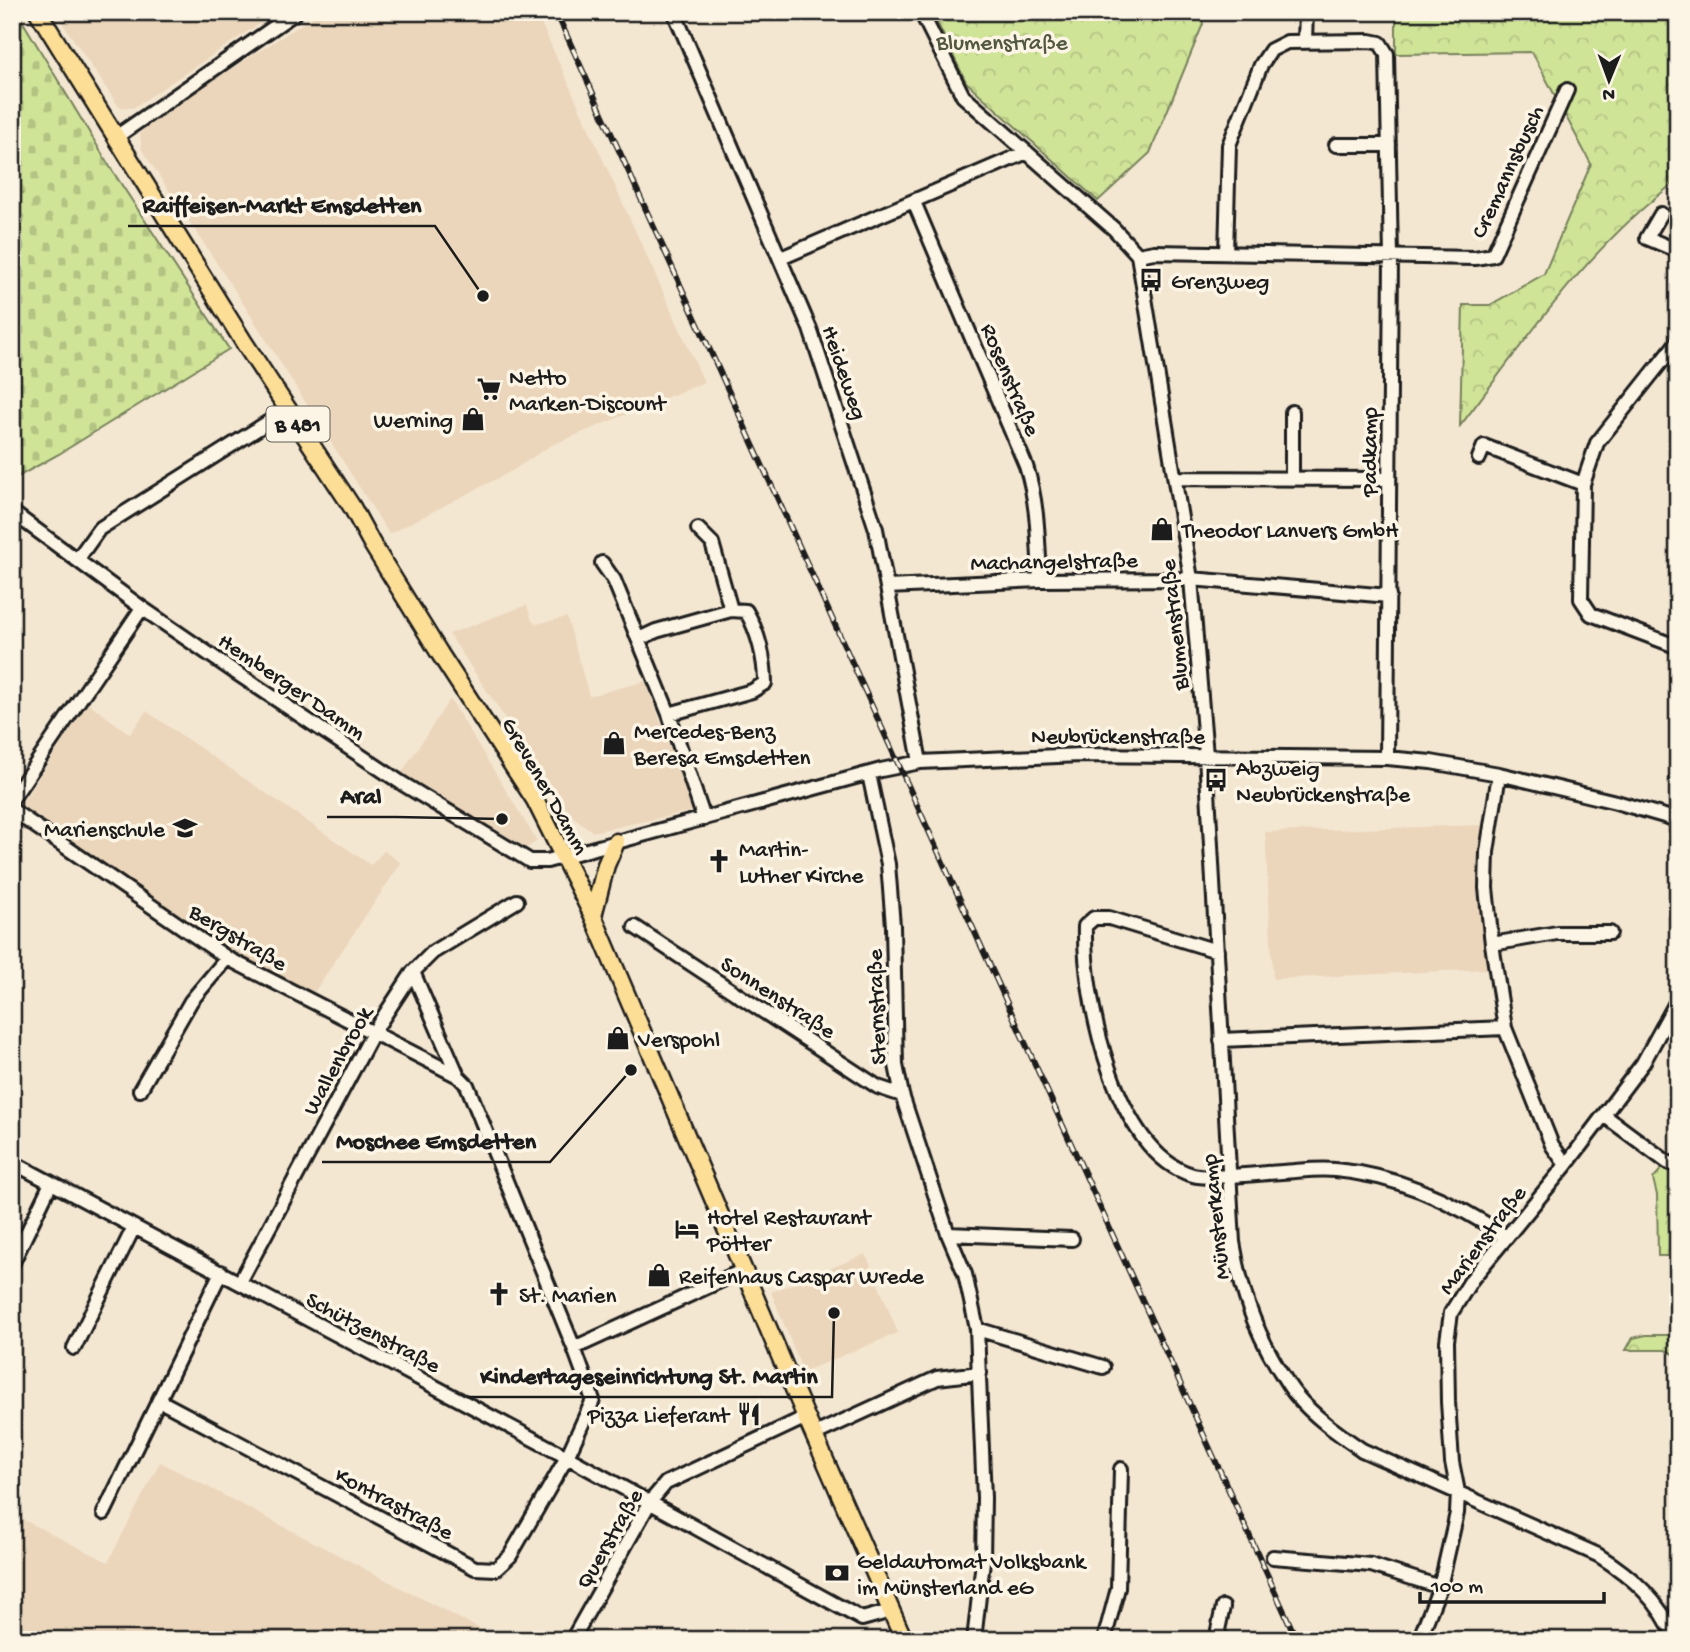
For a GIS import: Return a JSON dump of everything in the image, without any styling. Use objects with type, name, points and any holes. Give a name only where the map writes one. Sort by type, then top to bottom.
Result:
[{"type":"main road","name":"Grevener Damm","points":[[38,12],[245,344],[352,507],[440,654],[535,800],[593,916],[904,1640]]},
{"type":"main road","points":[[593,916],[606,864],[616,842]]},
{"type":"street","points":[[116,137],[296,12]]},
{"type":"street","name":"Heideweg","points":[[674,12],[810,329],[876,529],[920,762]]},
{"type":"street","points":[[920,12],[963,96],[1115,229],[1138,255],[1154,252],[1391,257]]},
{"type":"street","points":[[1226,253],[1229,145],[1261,65],[1271,50],[1287,42],[1305,41],[1306,12]]},
{"type":"street","name":"Padkamp","points":[[1305,41],[1370,41],[1380,43],[1387,54],[1391,257],[1387,758]]},
{"type":"street","name":"Cremannsbusch","points":[[1391,257],[1475,258],[1493,254],[1567,90]]},
{"type":"street","points":[[1335,145],[1389,145]]},
{"type":"street","points":[[781,258],[1027,152]]},
{"type":"street","name":"Rosenstraße","points":[[914,202],[1026,466],[1037,514],[1040,580]]},
{"type":"street","points":[[1661,214],[1647,238],[1678,251]]},
{"type":"street","name":"Blumenstraße","points":[[1138,255],[1191,579],[1206,755],[1221,1040]]},
{"type":"street","points":[[1678,341],[1597,443],[1583,484],[1581,598],[1591,614],[1678,647]]},
{"type":"street","points":[[77,560],[99,529],[289,410]]},
{"type":"street","points":[[1292,412],[1292,478]]},
{"type":"street","points":[[1479,458],[1484,446],[1583,484]]},
{"type":"street","points":[[1176,478],[1389,479]]},
{"type":"street","name":"Hemberger Damm","points":[[12,512],[142,608],[403,784],[521,857],[530,861],[547,861],[564,856]]},
{"type":"street","points":[[698,529],[712,543],[731,610]]},
{"type":"street","points":[[602,563],[614,580],[669,714],[704,820]]},
{"type":"street","name":"Machangelstraße","points":[[887,587],[1040,580],[1191,579],[1389,596]]},
{"type":"street","points":[[12,799],[142,608]]},
{"type":"street","points":[[639,639],[656,631],[731,610],[746,611],[753,624],[765,670],[765,683],[752,691],[669,714]]},
{"type":"street","name":"Neubrückenstraße","points":[[564,856],[920,762],[1080,755],[1387,758],[1431,762],[1499,774],[1678,820]]},
{"type":"street","name":"Sternstraße","points":[[869,774],[888,864],[894,926],[896,1065],[902,1095],[948,1234],[965,1274],[977,1329],[984,1498],[983,1561],[974,1640]]},
{"type":"street","points":[[1499,774],[1487,852],[1486,888],[1505,1028],[1552,1145],[1566,1165]]},
{"type":"street","name":"Bergstraße","points":[[12,810],[227,958],[458,1076]]},
{"type":"street","name":"Wallenbrook","points":[[240,1282],[373,1033],[413,972],[433,952],[517,901]]},
{"type":"street","points":[[1217,951],[1109,918],[1094,918],[1085,926],[1087,978],[1101,1046],[1121,1098],[1157,1155],[1174,1169],[1196,1177],[1333,1170],[1372,1174],[1471,1213],[1506,1237]]},
{"type":"street","name":"Sonnenstraße","points":[[635,927],[878,1087],[902,1095]]},
{"type":"street","points":[[1492,944],[1557,933],[1609,933]]},
{"type":"street","points":[[140,1090],[191,1001],[227,958]]},
{"type":"street","points":[[413,972],[458,1076],[467,1085],[593,1400],[567,1457]]},
{"type":"street","name":"Marienstraße","points":[[1419,1640],[1440,1587],[1457,1513],[1458,1492],[1452,1462],[1448,1402],[1447,1341],[1451,1313],[1472,1279],[1605,1116],[1643,1063],[1678,999]]},
{"type":"street","points":[[1221,1040],[1505,1028]]},
{"type":"street","name":"Münsterkamp","points":[[1221,1040],[1233,1242],[1239,1278],[1260,1338],[1295,1395],[1329,1427],[1362,1450],[1598,1555],[1629,1574],[1667,1617],[1676,1640]]},
{"type":"street","points":[[1605,1116],[1667,1162],[1678,1166]]},
{"type":"street","name":"Schützenstraße","points":[[12,1162],[567,1457],[862,1619],[891,1611]]},
{"type":"street","points":[[12,1264],[51,1183]]},
{"type":"street","points":[[74,1348],[134,1227]]},
{"type":"street","points":[[948,1234],[1072,1239]]},
{"type":"street","points":[[574,1348],[744,1270]]},
{"type":"street","points":[[104,1513],[221,1272]]},
{"type":"street","points":[[977,1329],[1103,1367]]},
{"type":"street","points":[[814,1435],[937,1378],[980,1373]]},
{"type":"street","name":"Kontrastraße","points":[[160,1401],[475,1568],[496,1569],[510,1556],[567,1457]]},
{"type":"street","name":"Querstraße","points":[[572,1640],[650,1502],[666,1483],[806,1417]]},
{"type":"street","points":[[1104,1640],[1118,1588],[1121,1469]]},
{"type":"street","points":[[1273,1557],[1371,1565],[1440,1587]]},
{"type":"street","points":[[1221,1640],[1218,1630],[1223,1607]]},
{"type":"shaded area","points":[[55,12],[277,12],[133,108],[119,107]]},
{"type":"shaded area","points":[[321,12],[536,12],[704,382],[550,446],[512,471],[389,534],[142,150],[140,134],[152,119]]},
{"type":"shaded area","points":[[527,605],[532,621],[536,624],[567,617],[589,696],[646,681],[693,811],[593,832],[568,813],[449,634]]},
{"type":"shaded area","points":[[450,699],[537,841],[527,848],[400,775]]},
{"type":"shaded area","name":"Marienschule","points":[[88,703],[130,734],[146,711],[371,865],[384,851],[401,863],[313,994],[220,944],[20,806]]},
{"type":"shaded area","points":[[1482,825],[1479,890],[1489,969],[1273,979],[1265,832]]},
{"type":"shaded area","points":[[866,1254],[898,1333],[803,1372],[771,1292]]},
{"type":"shaded area","points":[[160,1462],[501,1640],[12,1640],[12,1514],[108,1562]]},
{"type":"green space","points":[[12,12],[17,12],[110,167],[229,349],[12,480]]},
{"type":"green space","points":[[932,12],[1199,12],[1203,24],[1150,153],[1098,201],[966,82]]},
{"type":"green space","points":[[1396,12],[1678,12],[1678,180],[1646,206],[1587,264],[1460,426],[1463,305],[1490,305],[1544,274],[1591,164],[1532,52],[1396,54]]},
{"type":"green space","points":[[1667,1162],[1678,1166],[1678,1256],[1658,1256],[1657,1195],[1653,1179]]},
{"type":"green space","points":[[1646,1335],[1678,1335],[1678,1356],[1665,1350],[1626,1350],[1633,1338]]},
{"type":"railway","points":[[556,12],[1297,1640]]},
{"type":"place","name":"Grenzweg","points":[[1151,280]]},
{"type":"place","name":"Raiffeisen-Markt Emsdetten","points":[[483,296]]},
{"type":"place","name":"Netto Marken-Discount","points":[[489,389]]},
{"type":"place","name":"Werning","points":[[473,419]]},
{"type":"place","name":"Theodor Lanvers GmbH","points":[[1162,529]]},
{"type":"place","name":"Mercedes-Benz Beresa Emsdetten","points":[[614,743]]},
{"type":"place","name":"Abzweig Neubrückenstraße","points":[[1216,780]]},
{"type":"place","name":"Aral","points":[[502,819]]},
{"type":"place","name":"Marienschule","points":[[185,828]]},
{"type":"place","name":"Martin- Luther Kirche","points":[[719,861]]},
{"type":"place","name":"Verspohl","points":[[618,1038]]},
{"type":"place","name":"Moschee Emsdetten","points":[[631,1070]]},
{"type":"place","name":"Hotel Restaurant Pötter","points":[[687,1229]]},
{"type":"place","name":"Reifenhaus Caspar Wrede","points":[[659,1275]]},
{"type":"place","name":"St. Marien","points":[[499,1294]]},
{"type":"place","name":"Kindertageseinrichtung St. Martin","points":[[834,1313]]},
{"type":"place","name":"Pizza Lieferant","points":[[749,1414]]},
{"type":"place","name":"Geldautomat Volksbank im Münsterland eG","points":[[837,1573]]}]
